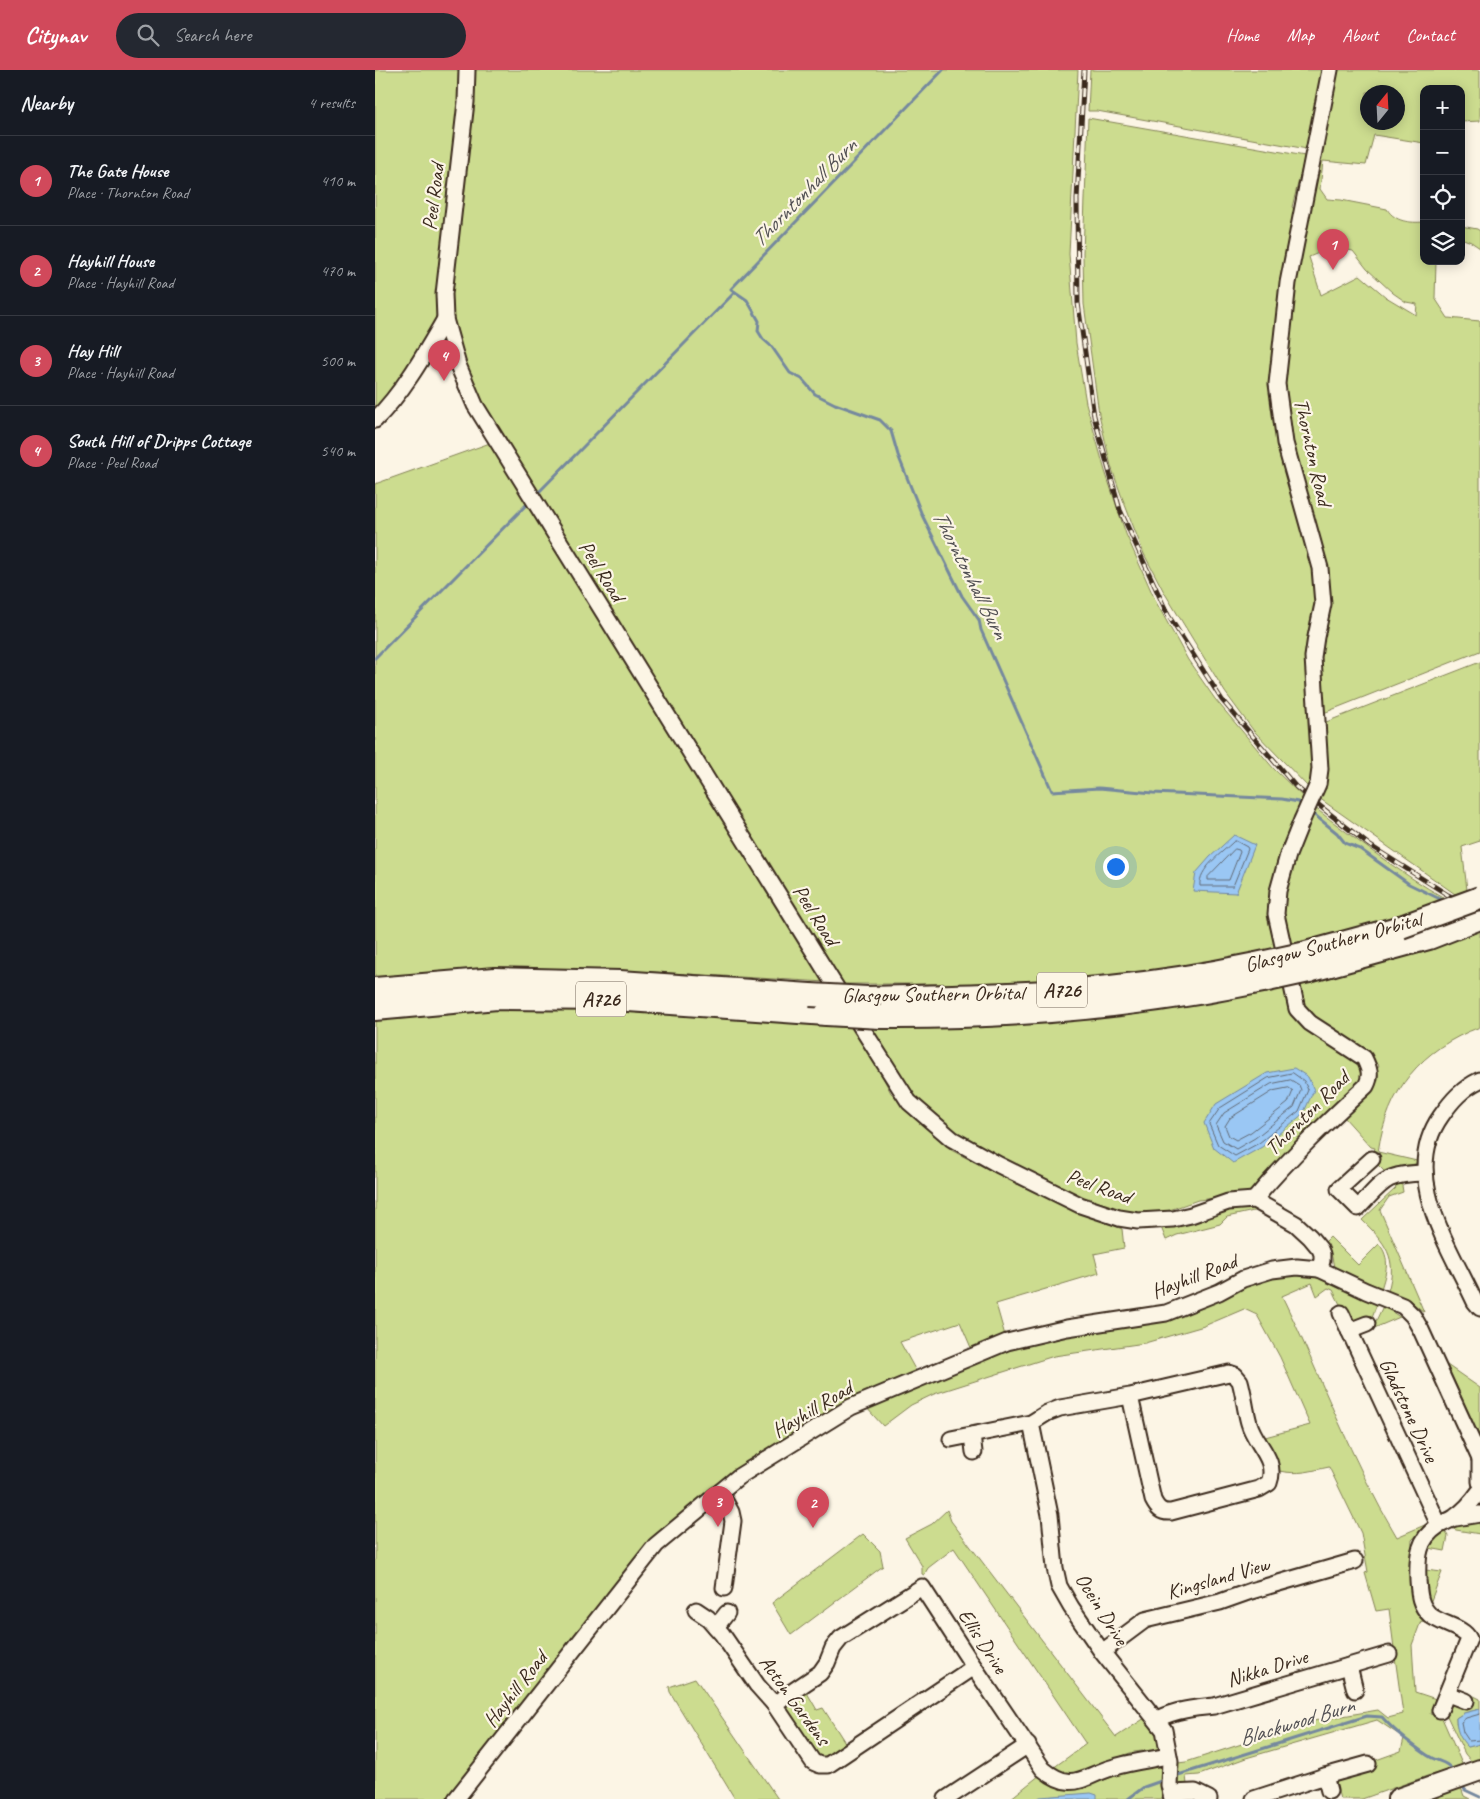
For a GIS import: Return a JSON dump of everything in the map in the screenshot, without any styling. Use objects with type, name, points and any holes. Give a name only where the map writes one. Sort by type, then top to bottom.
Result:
[{"type":"highway","name":"Glasgow Southern Orbital","points":[[1306,962],[1480,898]]},
{"type":"highway","name":"Glasgow Southern Orbital","points":[[375,1009],[497,998],[615,999],[881,1017],[954,1017],[1040,1013],[1213,991],[1259,972],[1429,938],[1480,918]]},
{"type":"highway","name":"Glasgow Southern Orbital","points":[[375,989],[495,979],[620,982],[867,998],[999,995],[1111,987],[1210,973],[1259,972]]},
{"type":"main road","points":[[1397,1799],[1480,1770]]},
{"type":"street","name":"Peel Road","points":[[467,70],[466,102],[443,294],[445,319],[458,365],[475,405],[821,964],[909,1102],[952,1139],[999,1165],[1080,1205],[1119,1218],[1138,1221],[1173,1219],[1228,1202],[1254,1200]]},
{"type":"street","name":"Thornton Road","points":[[1254,1200],[1271,1179],[1320,1129],[1366,1086],[1369,1077],[1369,1067],[1363,1058],[1310,1023],[1297,1009],[1276,914],[1278,891],[1288,855],[1318,784],[1320,769],[1313,657],[1323,604],[1323,588],[1320,568],[1285,443],[1277,384],[1288,283],[1330,70]]},
{"type":"street","points":[[375,420],[391,403],[419,364],[445,319]]},
{"type":"street","points":[[1480,1080],[1471,1084],[1455,1097],[1438,1119],[1428,1142],[1424,1173],[1427,1196],[1439,1226],[1475,1302],[1480,1308]]},
{"type":"street","points":[[1372,1159],[1339,1189],[1359,1208],[1387,1178],[1401,1174],[1424,1173]]},
{"type":"street","points":[[1254,1200],[1296,1224],[1310,1237],[1322,1254],[1319,1269],[1403,1306],[1413,1316],[1480,1458],[1480,1482]]},
{"type":"street","name":"Hayhill Road","points":[[456,1799],[656,1546],[738,1477],[846,1410],[1007,1342],[1067,1328],[1166,1313],[1219,1292],[1243,1279],[1272,1270],[1297,1267],[1319,1269]]},
{"type":"street","name":"Gladstone Drive","points":[[1341,1313],[1439,1525]]},
{"type":"street","points":[[1349,1332],[1367,1324]]},
{"type":"street","points":[[951,1439],[1031,1423],[1047,1413],[1060,1408],[1130,1396],[1225,1373],[1235,1375],[1241,1383],[1252,1430],[1267,1455],[1271,1473],[1269,1483],[1259,1489],[1171,1512],[1166,1513],[1159,1510],[1153,1500],[1130,1396]]},
{"type":"street","name":"Ocein Drive","points":[[1031,1423],[1050,1515],[1055,1568],[1059,1586],[1102,1652],[1164,1730],[1170,1787]]},
{"type":"street","points":[[972,1436],[974,1452]]},
{"type":"street","points":[[1480,1491],[1480,1503]]},
{"type":"street","points":[[1440,1710],[1469,1639],[1462,1631],[1431,1616],[1423,1606],[1419,1596],[1418,1554],[1421,1543],[1428,1534],[1439,1525],[1454,1518],[1469,1505],[1480,1491]]},
{"type":"street","points":[[720,1492],[731,1512],[733,1521],[724,1588]]},
{"type":"street","points":[[1454,1518],[1480,1514]]},
{"type":"street","name":"Kingsland View","points":[[1102,1652],[1145,1620],[1220,1602],[1251,1591],[1333,1574],[1355,1561]]},
{"type":"street","name":"Ellis Drive","points":[[774,1704],[821,1673],[833,1648],[841,1638],[922,1587],[1043,1769],[1050,1775],[1069,1782],[1079,1782],[1111,1768],[1168,1756]]},
{"type":"street","name":"Acton Gardens","points":[[696,1610],[716,1626],[757,1685],[774,1704],[813,1762],[820,1765],[827,1765],[974,1667]]},
{"type":"street","points":[[716,1626],[727,1613]]},
{"type":"street","name":"Nikka Drive","points":[[1157,1720],[1169,1714],[1191,1708],[1214,1706],[1389,1654]]},
{"type":"street","points":[[1349,1666],[1355,1690]]},
{"type":"street","points":[[1448,1694],[1466,1701]]},
{"type":"street","points":[[946,1799],[1028,1745]]},
{"type":"street","points":[[1254,1799],[1368,1764]]},
{"type":"street","points":[[1325,1776],[1329,1791]]},
{"type":"street","points":[[1170,1787],[1195,1792],[1209,1799]]},
{"type":"green space","points":[[375,70],[461,70],[459,121],[439,264],[436,322],[407,375],[375,410]]},
{"type":"green space","points":[[473,70],[1078,70],[1069,254],[1076,343],[1086,403],[1105,471],[1126,534],[1156,602],[1188,660],[1215,699],[1274,769],[1304,798],[1279,863],[1272,893],[1268,920],[1276,949],[1202,964],[1119,977],[1026,984],[837,984],[476,397],[461,355],[450,313],[451,277]]},
{"type":"green space","points":[[1090,70],[1325,70],[1307,149],[1097,111],[1088,111]]},
{"type":"green space","points":[[1336,70],[1480,70],[1480,121],[1465,122],[1465,85],[1420,85],[1420,142],[1374,135],[1366,165],[1323,161],[1320,189],[1327,199],[1387,209],[1394,217],[1403,221],[1420,222],[1420,265],[1436,265],[1435,298],[1448,318],[1480,321],[1480,651],[1321,714],[1317,660],[1323,624],[1282,378],[1289,315],[1308,202],[1324,138]],"holes":[[[1333,247],[1353,251],[1367,269],[1393,293],[1406,302],[1417,304],[1416,315],[1386,297],[1360,275],[1321,295],[1309,257]]]},
{"type":"green space","points":[[1088,118],[1305,156],[1292,207],[1297,213],[1273,374],[1318,581],[1314,771],[1310,789],[1253,730],[1225,692],[1164,592],[1144,554],[1111,466],[1099,414],[1084,304],[1083,253]]},
{"type":"green space","points":[[1465,227],[1480,231],[1480,248],[1465,240]]},
{"type":"green space","points":[[490,443],[827,982],[653,972],[491,972],[375,981],[375,484]]},
{"type":"green space","points":[[1480,662],[1480,841],[1462,847],[1467,890],[1455,894],[1319,798],[1321,724]]},
{"type":"green space","points":[[1314,807],[1379,856],[1446,899],[1385,920],[1288,945],[1281,905],[1288,875]]},
{"type":"green space","points":[[1480,927],[1480,1027],[1440,1047],[1410,1075],[1399,1091],[1389,1109],[1378,1152],[1417,1161],[1415,1164],[1395,1167],[1385,1172],[1378,1165],[1380,1162],[1373,1154],[1375,1148],[1371,1147],[1344,1117],[1361,1100],[1379,1065],[1311,1018],[1301,1005],[1296,983]]},
{"type":"green space","points":[[1287,984],[1294,1013],[1362,1065],[1361,1081],[1253,1194],[1198,1200],[1161,1213],[1119,1213],[1012,1166],[944,1124],[913,1098],[866,1026]]},
{"type":"green space","points":[[587,1004],[854,1022],[891,1093],[951,1150],[1015,1183],[1122,1229],[1124,1248],[1094,1254],[1099,1273],[996,1304],[1006,1339],[972,1350],[960,1322],[900,1342],[917,1373],[840,1404],[728,1479],[642,1550],[458,1789],[447,1799],[375,1799],[375,1014]]},
{"type":"green space","points":[[1401,1179],[1403,1192],[1389,1197],[1380,1210],[1424,1312],[1410,1301],[1388,1291],[1391,1269],[1387,1251],[1383,1243],[1362,1220],[1396,1188],[1392,1183]]},
{"type":"green space","points":[[1244,1205],[1258,1210],[1227,1217],[1220,1224],[1177,1235],[1166,1240],[1161,1227],[1226,1208]]},
{"type":"green space","points":[[1330,1237],[1358,1265],[1379,1244],[1383,1249],[1386,1260],[1386,1271],[1381,1289],[1334,1267],[1331,1253],[1328,1253],[1324,1243]]},
{"type":"green space","points":[[1307,1271],[1378,1301],[1372,1317],[1359,1323],[1353,1322],[1350,1319],[1333,1290],[1328,1288],[1317,1296],[1312,1283],[1282,1296],[1365,1479],[1397,1537],[1427,1524],[1412,1540],[1410,1563],[1413,1604],[1430,1625],[1421,1621],[1412,1645],[1415,1692],[1436,1699],[1430,1714],[1442,1718],[1463,1766],[1427,1776],[1362,1799],[1340,1799],[1335,1780],[1376,1767],[1376,1760],[1401,1751],[1404,1738],[1377,1720],[1246,1758],[1199,1775],[1186,1776],[1187,1784],[1180,1784],[1178,1782],[1178,1763],[1313,1721],[1378,1710],[1388,1718],[1403,1714],[1395,1657],[1391,1650],[1394,1648],[1389,1609],[1376,1611],[1365,1573],[1368,1572],[1361,1533],[1329,1467],[1299,1473],[1279,1471],[1275,1454],[1265,1437],[1310,1425],[1280,1357],[1257,1315],[1244,1309],[1204,1326],[1145,1343],[1054,1356],[934,1394],[911,1405],[883,1426],[865,1406],[1009,1346],[1084,1329],[1154,1322],[1199,1308],[1253,1282],[1274,1276]]},
{"type":"green space","points":[[1383,1306],[1400,1317],[1372,1329],[1370,1323],[1376,1321]]},
{"type":"green space","points":[[1447,1365],[1480,1388],[1480,1437]]},
{"type":"green space","points":[[947,1510],[951,1521],[1116,1737],[1148,1716],[1159,1736],[1159,1748],[1131,1753],[1082,1773],[1073,1774],[1053,1768],[1086,1744],[954,1548],[928,1568],[924,1575],[922,1574],[922,1566],[905,1538],[932,1524]]},
{"type":"green space","points":[[1480,1523],[1480,1534],[1451,1528],[1459,1524]]},
{"type":"green space","points":[[1444,1530],[1448,1536],[1445,1551],[1429,1548],[1425,1551]]},
{"type":"green space","points":[[863,1534],[880,1551],[883,1566],[791,1635],[772,1603]]},
{"type":"green space","points":[[1425,1570],[1442,1572],[1430,1603]]},
{"type":"green space","points":[[695,1678],[778,1799],[735,1799],[670,1692],[669,1687]]},
{"type":"green space","points":[[806,1691],[817,1710],[823,1708],[846,1744],[826,1757],[818,1756],[787,1711],[789,1703]]},
{"type":"green space","points":[[1472,1695],[1480,1699],[1480,1709],[1464,1713],[1456,1718],[1458,1730],[1468,1747],[1480,1744],[1480,1760],[1471,1761],[1465,1754],[1447,1716],[1452,1704],[1465,1707]]},
{"type":"green space","points":[[1156,1766],[1161,1768],[1162,1799],[1010,1799],[1040,1775],[1073,1789],[1082,1788],[1129,1771]]},
{"type":"green space","points":[[1460,1785],[1464,1796],[1470,1799],[1427,1799]]},
{"type":"water","points":[[1234,835],[1255,845],[1236,893],[1193,891],[1196,873]]},
{"type":"water","points":[[1294,1068],[1308,1077],[1314,1090],[1303,1114],[1262,1147],[1233,1163],[1214,1148],[1204,1123],[1216,1104],[1267,1073]]},
{"type":"water","points":[[1480,1709],[1480,1744],[1468,1747],[1459,1733],[1456,1718],[1464,1713]]},
{"type":"water","points":[[1091,1793],[1097,1795],[1097,1799],[1037,1799],[1040,1797]]},
{"type":"waterway","name":"Thorntonhall Burn","points":[[943,70],[731,289],[747,300],[759,321],[758,331],[790,373],[802,379],[815,394],[835,404],[880,420],[891,431],[898,455],[922,515],[962,596],[979,620],[981,630],[1052,791],[1099,788],[1153,793],[1282,799],[1298,802],[1302,805]]},
{"type":"waterway","points":[[537,494],[735,292]]},
{"type":"waterway","points":[[375,658],[529,502]]},
{"type":"waterway","name":"Thorntonhall Burn","points":[[1311,812],[1337,833],[1345,843],[1360,849],[1409,884],[1444,901]]},
{"type":"waterway","name":"Blackwood Burn","points":[[1175,1776],[1367,1716],[1382,1717],[1409,1742],[1431,1758],[1445,1763],[1454,1772]]},
{"type":"waterway","name":"Blackwood Burn","points":[[1128,1799],[1144,1787],[1164,1780]]},
{"type":"waterway","name":"Blackwood Burn","points":[[1461,1783],[1465,1790],[1480,1797]]},
{"type":"railway","points":[[1084,70],[1077,199],[1078,303],[1094,416],[1120,510],[1168,615],[1222,700],[1296,787],[1369,845],[1448,895],[1480,910]]},
{"type":"place","name":"The Gate House","points":[[1333,270]]},
{"type":"place","name":"South Hill of Dripps Cottage","points":[[444,381]]},
{"type":"place","name":"Hay Hill","points":[[718,1527]]},
{"type":"place","name":"Hayhill House","points":[[813,1528]]}]
